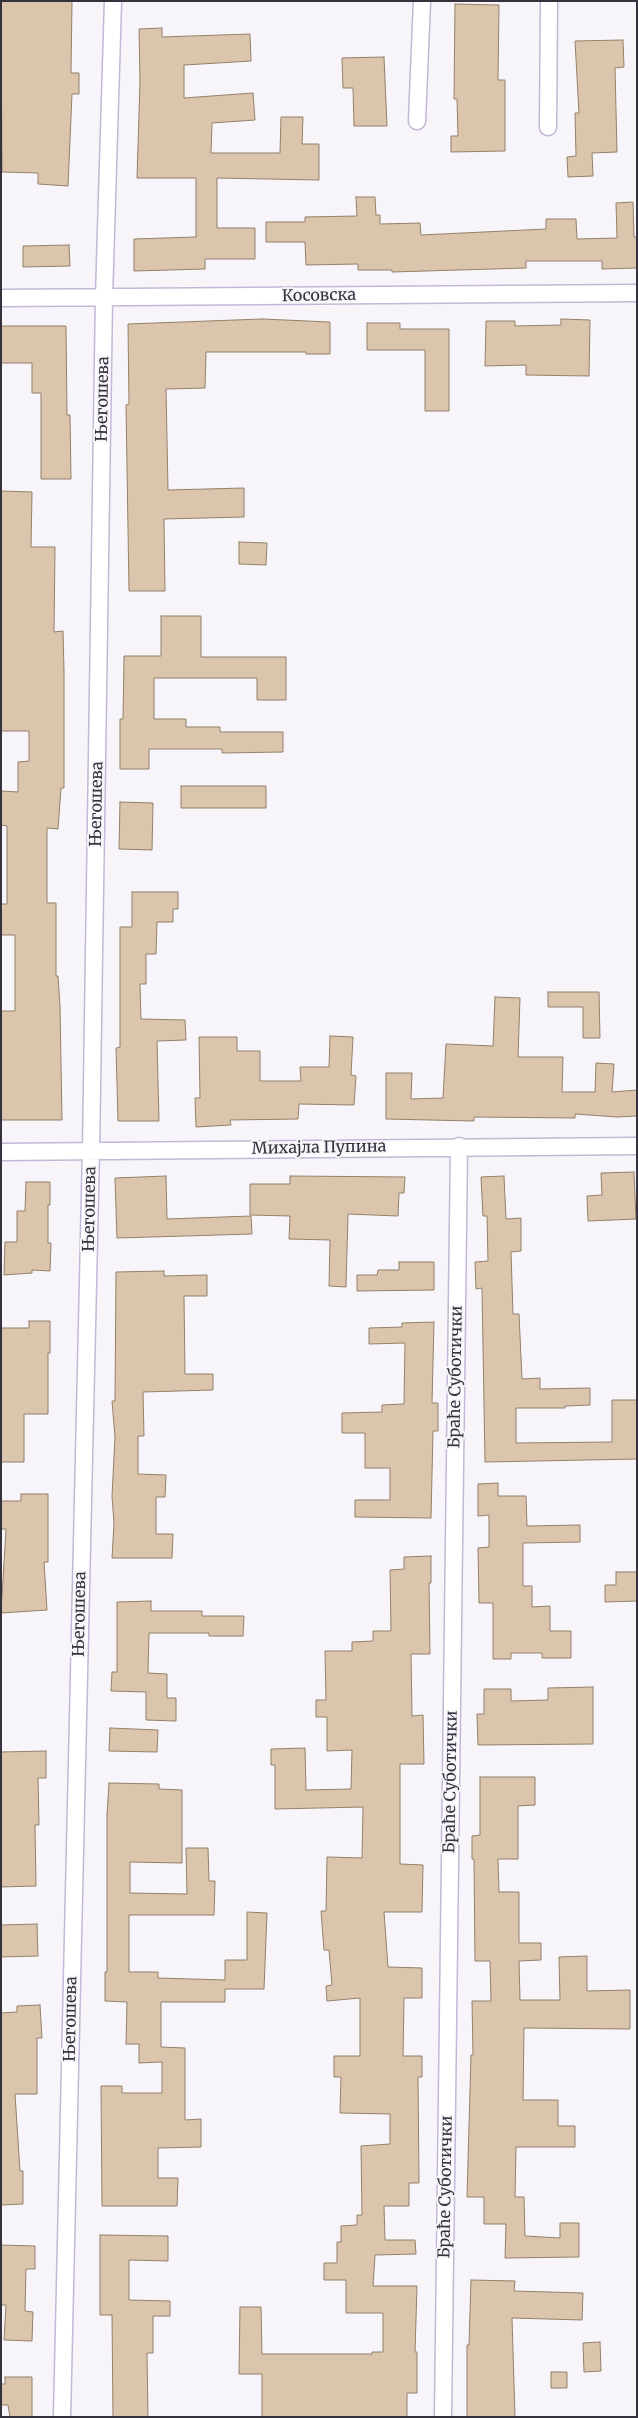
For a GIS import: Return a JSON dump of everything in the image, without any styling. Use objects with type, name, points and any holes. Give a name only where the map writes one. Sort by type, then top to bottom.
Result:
[{"type":"street","name":"Његошева","points":[[62,2417],[91,1151],[104,298],[113,1]]},
{"type":"street","points":[[417,121],[422,1]]},
{"type":"street","points":[[548,127],[549,1]]},
{"type":"street","name":"Косовска","points":[[1,298],[637,293]]},
{"type":"street","name":"Михајла Пупина","points":[[1,1152],[459,1146],[637,1146]]},
{"type":"street","name":"Браће Суботички","points":[[444,2417],[459,1146]]},
{"type":"building","points":[[1,1],[72,1],[71,73],[79,73],[79,94],[72,94],[68,186],[38,184],[38,173],[2,172]]},
{"type":"building","points":[[455,4],[499,5],[498,80],[505,80],[505,151],[451,152],[451,136],[458,136],[457,99],[454,99]]},
{"type":"building","points":[[162,28],[162,37],[250,34],[251,61],[184,65],[184,98],[253,93],[255,120],[212,123],[211,153],[280,153],[281,117],[303,117],[302,144],[319,144],[319,180],[217,178],[217,228],[255,228],[255,259],[205,259],[205,269],[134,271],[134,239],[196,237],[196,178],[137,178],[140,81],[139,29]]},
{"type":"building","points":[[623,40],[624,67],[615,68],[617,152],[592,153],[593,176],[568,177],[567,157],[576,156],[575,113],[579,113],[575,41]]},
{"type":"building","points":[[384,57],[387,126],[354,126],[353,88],[343,88],[342,58]]},
{"type":"building","points":[[356,197],[375,197],[376,215],[380,215],[380,224],[420,223],[421,235],[546,229],[546,219],[576,219],[577,239],[617,238],[616,203],[633,202],[634,237],[637,237],[637,268],[602,269],[602,261],[526,261],[526,268],[392,272],[392,270],[358,270],[358,264],[306,265],[305,242],[266,242],[266,222],[305,222],[305,217],[357,216]]},
{"type":"building","points":[[69,245],[70,266],[23,267],[23,246]]},
{"type":"building","points":[[262,319],[330,322],[330,354],[306,354],[306,352],[206,352],[205,388],[166,389],[168,490],[244,488],[244,517],[164,519],[165,591],[129,591],[126,405],[129,404],[128,324]]},
{"type":"building","points":[[561,319],[590,320],[589,376],[526,375],[526,365],[485,366],[486,321],[515,321],[515,326],[561,325]]},
{"type":"building","points":[[367,323],[400,323],[400,329],[449,329],[449,411],[425,411],[425,350],[367,350]]},
{"type":"building","points":[[1,326],[66,326],[67,415],[70,415],[71,479],[41,479],[41,393],[32,393],[32,363],[1,363]]},
{"type":"building","points":[[1,491],[32,492],[31,547],[55,547],[54,632],[63,631],[64,788],[61,788],[58,829],[47,828],[47,903],[56,903],[56,976],[58,976],[60,1006],[62,1120],[1,1120],[1,1011],[15,1011],[15,935],[1,935],[1,904],[7,904],[7,826],[1,825],[1,791],[18,792],[18,762],[29,761],[29,731],[1,731]]},
{"type":"building","points":[[239,542],[267,543],[266,565],[239,564]]},
{"type":"building","points":[[161,616],[201,616],[201,657],[286,657],[286,700],[257,700],[257,678],[154,678],[154,719],[186,719],[186,727],[220,727],[220,732],[283,732],[283,752],[222,753],[222,749],[149,749],[149,769],[120,769],[120,719],[123,719],[124,656],[161,656]]},
{"type":"building","points":[[181,786],[266,786],[266,808],[181,808]]},
{"type":"building","points":[[120,802],[153,803],[152,850],[119,849]]},
{"type":"building","points":[[132,892],[178,892],[178,909],[173,909],[173,922],[157,922],[156,954],[146,954],[146,984],[140,984],[141,1019],[185,1020],[186,1040],[157,1041],[159,1121],[118,1121],[116,1048],[120,1047],[120,927],[132,927]]},
{"type":"building","points":[[548,992],[599,992],[600,1038],[583,1038],[583,1007],[548,1007]]},
{"type":"building","points":[[495,997],[520,998],[518,1057],[563,1057],[562,1092],[595,1092],[596,1063],[614,1064],[612,1092],[637,1090],[637,1116],[617,1117],[575,1114],[575,1118],[474,1117],[474,1121],[386,1119],[386,1073],[412,1073],[411,1099],[443,1098],[446,1044],[493,1046]]},
{"type":"building","points":[[330,1036],[353,1037],[351,1075],[356,1076],[354,1105],[299,1104],[298,1119],[230,1120],[231,1125],[196,1127],[195,1098],[200,1098],[199,1037],[237,1037],[237,1051],[260,1051],[260,1081],[301,1081],[300,1067],[329,1067]]},
{"type":"building","points":[[634,1172],[636,1219],[588,1221],[587,1196],[602,1195],[601,1173]]},
{"type":"building","points":[[166,1176],[167,1219],[251,1216],[252,1234],[117,1238],[115,1178]]},
{"type":"building","points":[[290,1176],[405,1177],[404,1193],[399,1193],[398,1216],[348,1214],[346,1287],[329,1286],[330,1240],[289,1239],[290,1216],[250,1215],[250,1184],[290,1184]]},
{"type":"building","points":[[504,1176],[506,1219],[521,1218],[521,1251],[511,1252],[513,1314],[519,1314],[522,1379],[540,1378],[540,1389],[590,1388],[590,1405],[565,1406],[565,1408],[516,1408],[516,1443],[612,1442],[612,1400],[637,1400],[637,1459],[485,1462],[482,1288],[476,1289],[475,1262],[488,1261],[487,1216],[483,1216],[481,1177]]},
{"type":"building","points":[[26,1182],[50,1182],[48,1243],[51,1243],[50,1271],[32,1270],[32,1273],[4,1275],[5,1242],[17,1242],[17,1211],[25,1211]]},
{"type":"building","points":[[399,1262],[434,1262],[434,1290],[357,1291],[357,1275],[377,1275],[378,1270],[399,1270]]},
{"type":"building","points":[[164,1271],[164,1276],[207,1275],[207,1296],[184,1296],[185,1374],[213,1374],[213,1390],[143,1392],[144,1436],[138,1436],[138,1474],[166,1475],[165,1497],[156,1497],[156,1534],[173,1534],[172,1558],[112,1558],[114,1523],[112,1496],[115,1437],[112,1401],[115,1401],[116,1272]]},
{"type":"building","points":[[29,1321],[50,1321],[48,1414],[24,1414],[24,1462],[1,1462],[1,1328],[29,1328]]},
{"type":"building","points":[[434,1322],[432,1403],[438,1403],[438,1431],[433,1431],[431,1518],[355,1517],[355,1500],[390,1500],[390,1468],[365,1468],[365,1433],[342,1433],[342,1413],[382,1412],[382,1405],[404,1404],[405,1343],[369,1344],[369,1328],[402,1327],[402,1323]]},
{"type":"building","points":[[498,1483],[498,1496],[526,1496],[527,1526],[580,1525],[580,1542],[523,1543],[523,1586],[532,1586],[532,1607],[550,1606],[550,1631],[571,1631],[571,1658],[542,1658],[542,1653],[511,1653],[511,1659],[493,1659],[493,1603],[479,1603],[478,1548],[489,1547],[489,1515],[478,1516],[478,1484]]},
{"type":"building","points":[[21,1494],[48,1494],[48,1562],[44,1562],[47,1610],[1,1613],[6,1529],[1,1529],[1,1501],[21,1501]]},
{"type":"building","points":[[431,1556],[431,1583],[429,1583],[430,1654],[411,1654],[412,1716],[423,1715],[424,1764],[400,1764],[400,1864],[423,1865],[422,1912],[384,1912],[388,1967],[422,1968],[422,1998],[404,1998],[403,2056],[422,2056],[422,2077],[418,2077],[419,2183],[409,2183],[409,2206],[384,2206],[385,2240],[415,2240],[416,2254],[375,2255],[373,2286],[417,2286],[415,2352],[417,2352],[417,2393],[407,2393],[407,2417],[262,2417],[262,2374],[239,2374],[240,2307],[261,2307],[262,2354],[372,2354],[372,2352],[383,2352],[383,2313],[346,2313],[346,2280],[324,2280],[324,2263],[337,2263],[337,2242],[341,2242],[341,2226],[357,2225],[357,2215],[362,2215],[361,2146],[390,2144],[390,2114],[340,2113],[341,2077],[334,2077],[334,2056],[360,2056],[360,1998],[327,2001],[326,1986],[332,1985],[329,1950],[324,1950],[321,1911],[326,1911],[327,1857],[362,1858],[363,1807],[275,1809],[275,1765],[271,1765],[271,1749],[305,1748],[306,1790],[351,1789],[352,1750],[327,1751],[327,1717],[316,1717],[316,1700],[326,1700],[325,1651],[352,1651],[352,1642],[373,1641],[373,1631],[391,1631],[390,1570],[404,1569],[404,1557]]},
{"type":"building","points":[[616,1572],[637,1572],[637,1601],[605,1602],[605,1585],[616,1585]]},
{"type":"building","points":[[151,1601],[151,1611],[202,1611],[202,1616],[244,1616],[243,1636],[209,1636],[209,1633],[149,1633],[148,1673],[167,1674],[167,1698],[176,1698],[176,1721],[146,1720],[146,1692],[111,1691],[112,1672],[117,1672],[117,1602]]},
{"type":"building","points":[[593,1687],[593,1744],[478,1745],[477,1714],[484,1714],[484,1689],[511,1689],[511,1701],[548,1700],[548,1688]]},
{"type":"building","points":[[110,1728],[158,1730],[157,1752],[109,1751]]},
{"type":"building","points":[[46,1751],[46,1778],[38,1778],[39,1825],[35,1825],[36,1886],[1,1887],[1,1752]]},
{"type":"building","points":[[480,1777],[535,1777],[535,1805],[518,1806],[518,1859],[498,1859],[499,1892],[519,1892],[519,1943],[541,1943],[541,1960],[519,1961],[520,2000],[560,2000],[559,1957],[587,1956],[587,1991],[630,1990],[630,2029],[524,2028],[523,2100],[558,2100],[558,2126],[575,2126],[575,2147],[516,2147],[515,2197],[524,2197],[525,2236],[560,2238],[560,2223],[579,2223],[579,2257],[505,2258],[506,2224],[484,2224],[484,2197],[467,2197],[471,2055],[473,2055],[472,2001],[491,2001],[490,1961],[475,1961],[472,1836],[480,1835]]},
{"type":"building","points":[[109,1783],[159,1784],[159,1789],[182,1790],[182,1863],[130,1862],[130,1893],[187,1894],[186,1848],[208,1848],[209,1881],[215,1881],[214,1915],[129,1915],[129,1972],[158,1972],[158,1978],[225,1980],[225,1960],[247,1960],[247,1912],[267,1913],[264,1989],[225,1989],[225,2002],[161,2002],[161,2047],[185,2048],[185,2120],[201,2119],[201,2147],[158,2148],[158,2178],[178,2178],[177,2206],[102,2206],[101,2086],[122,2086],[122,2093],[162,2093],[162,2062],[139,2063],[139,2044],[126,2044],[127,2002],[105,2001]]},
{"type":"building","points":[[37,1924],[38,1956],[1,1957],[1,1925]]},
{"type":"building","points":[[40,2005],[42,2038],[37,2038],[37,2094],[15,2094],[20,2171],[23,2171],[23,2204],[1,2205],[1,2013],[17,2012],[17,2006]]},
{"type":"building","points":[[100,2235],[168,2236],[168,2261],[129,2260],[129,2300],[170,2301],[170,2316],[153,2316],[153,2353],[147,2353],[148,2417],[113,2417],[112,2315],[100,2315]]},
{"type":"building","points":[[1,2245],[35,2246],[35,2269],[26,2269],[25,2311],[33,2312],[32,2341],[4,2340],[6,2305],[1,2305]]},
{"type":"building","points":[[471,2280],[515,2281],[514,2291],[583,2293],[582,2320],[512,2318],[515,2417],[467,2417],[467,2345],[469,2345]]},
{"type":"building","points":[[600,2342],[601,2371],[584,2372],[583,2343]]},
{"type":"building","points":[[551,2372],[567,2372],[567,2388],[551,2388]]},
{"type":"building","points":[[5,2377],[32,2377],[32,2417],[10,2417],[8,2405],[1,2405],[1,2384],[5,2384]]}]
